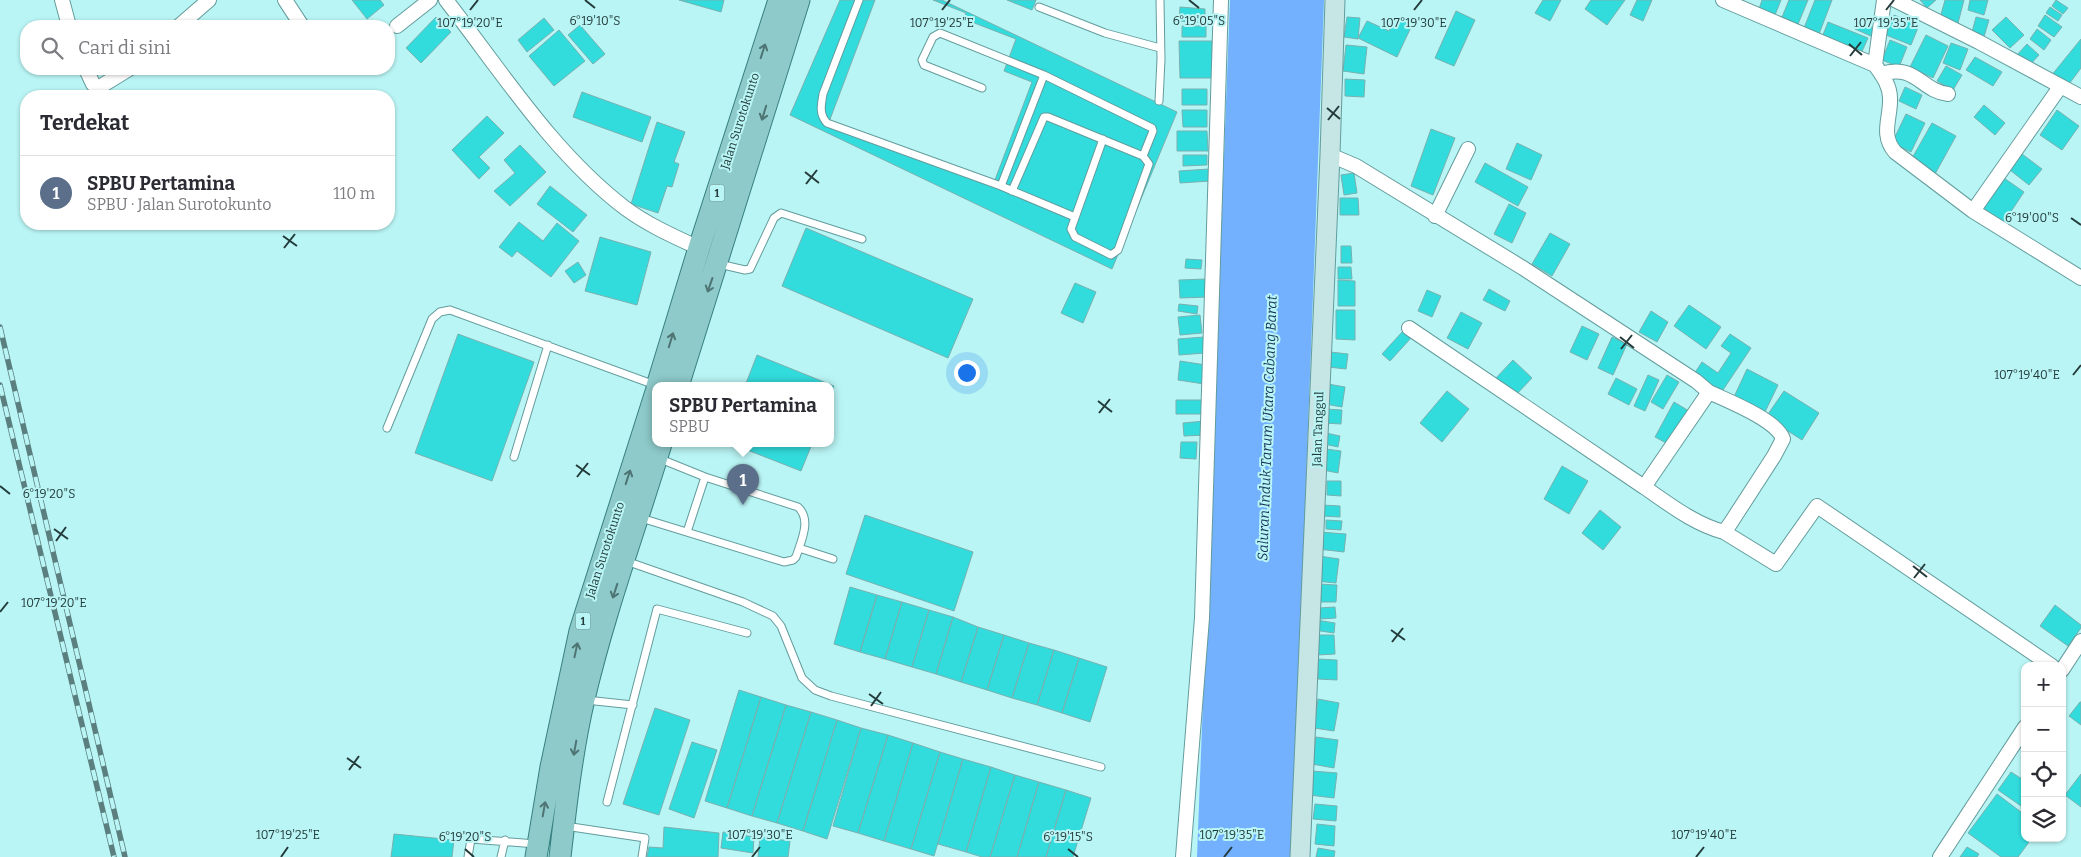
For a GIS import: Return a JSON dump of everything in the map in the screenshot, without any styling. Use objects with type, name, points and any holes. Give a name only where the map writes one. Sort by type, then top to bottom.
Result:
[{"type":"main road","name":"Jalan Surotokunto","points":[[659,382],[699,248],[779,0]]},
{"type":"main road","name":"Jalan Surotokunto","points":[[679,382],[799,0]]},
{"type":"main road","name":"Jalan Surotokunto","points":[[560,857],[570,771],[583,700],[600,635],[614,557],[638,518],[652,426]]},
{"type":"main road","name":"Jalan Surotokunto","points":[[536,851],[551,767],[580,631],[614,557],[649,452]]},
{"type":"street","points":[[62,0],[67,20]]},
{"type":"street","points":[[186,20],[209,0]]},
{"type":"street","points":[[285,0],[298,20]]},
{"type":"street","points":[[397,26],[430,0]]},
{"type":"street","points":[[446,0],[548,134],[582,169],[625,207],[656,228],[699,248]]},
{"type":"street","points":[[1183,857],[1202,608],[1221,0]]},
{"type":"street","name":"Jalan Tanggul","points":[[1300,857],[1335,0]]},
{"type":"street","points":[[1724,0],[1878,70],[1900,71],[1940,92],[1948,94]]},
{"type":"street","points":[[1884,0],[1878,70],[1888,87],[1890,97],[1887,128],[1888,142],[1891,147],[1908,164],[1973,211],[2081,278]]},
{"type":"street","points":[[1895,0],[1979,42],[2081,97]]},
{"type":"street","points":[[89,75],[93,84],[98,88],[119,75]]},
{"type":"street","points":[[1973,211],[2060,86]]},
{"type":"street","points":[[1435,216],[1468,149]]},
{"type":"street","points":[[1330,155],[1356,166],[1522,268],[1696,381],[1709,392],[1753,413],[1775,427],[1781,433],[1783,439],[1770,463],[1724,532]]},
{"type":"street","points":[[1409,328],[1684,515],[1724,532],[1776,564],[1817,506],[2046,662]]},
{"type":"street","points":[[1644,487],[1709,392]]},
{"type":"street","points":[[2066,664],[2081,642]]},
{"type":"street","points":[[1940,857],[2021,733]]},
{"type":"lane","points":[[859,0],[823,94],[820,110],[822,117],[827,122],[1001,186],[1075,217]]},
{"type":"lane","points":[[1159,101],[1160,0]]},
{"type":"lane","points":[[1038,7],[1105,33],[1160,48]]},
{"type":"lane","points":[[982,88],[924,65],[922,60],[933,36],[940,33],[1044,75],[1152,128],[1153,131],[1143,156]]},
{"type":"lane","points":[[1001,186],[1044,75]]},
{"type":"lane","points":[[1012,191],[1044,117],[1048,117],[1103,139],[1143,156],[1149,164],[1116,252],[1111,255],[1075,237],[1071,229],[1103,139]]},
{"type":"lane","points":[[718,263],[745,270],[750,268],[774,218],[781,213],[862,239]]},
{"type":"lane","points":[[387,428],[432,319],[440,312],[450,310],[652,384]]},
{"type":"lane","points":[[514,457],[548,345]]},
{"type":"lane","points":[[638,518],[784,562],[796,558],[806,521],[805,514],[798,506],[705,478],[649,452]]},
{"type":"lane","points":[[687,532],[705,478]]},
{"type":"lane","points":[[799,548],[833,559]]},
{"type":"lane","points":[[614,557],[743,602],[773,616],[781,626],[802,678],[815,690],[831,696],[1101,767]]},
{"type":"lane","points":[[607,802],[657,609],[747,633]]},
{"type":"lane","points":[[583,700],[633,705]]},
{"type":"lane","points":[[563,826],[645,838],[642,857]]},
{"type":"lane","points":[[468,857],[470,839],[506,840],[536,851]]},
{"type":"lane","points":[[501,857],[506,840]]},
{"type":"water","name":"Saluran Induk Tarum Utara Cabang Barat","points":[[1230,0],[1324,0],[1292,857],[1197,857]]},
{"type":"building","points":[[352,0],[380,0],[384,5],[367,19]]},
{"type":"building","points":[[679,0],[724,0],[721,12]]},
{"type":"building","points":[[840,0],[875,0],[829,122],[993,185],[1032,82],[1004,71],[1016,39],[964,19],[966,13],[933,0],[942,0],[1177,112],[1112,269],[790,115]]},
{"type":"building","points":[[1007,0],[1036,0],[1032,10]]},
{"type":"building","points":[[1543,0],[1561,0],[1550,21],[1535,13]]},
{"type":"building","points":[[1591,0],[1625,0],[1607,25],[1585,9]]},
{"type":"building","points":[[1637,0],[1652,0],[1643,21],[1630,15]]},
{"type":"building","points":[[1762,0],[1781,0],[1775,15],[1759,9]]},
{"type":"building","points":[[1789,0],[1808,0],[1796,29],[1780,22]]},
{"type":"building","points":[[1815,0],[1832,0],[1819,34],[1804,28]]},
{"type":"building","points":[[1920,0],[1936,0],[1927,8]]},
{"type":"building","points":[[1945,0],[1964,0],[1958,23],[1940,18]]},
{"type":"building","points":[[1970,0],[1988,0],[1984,15],[1968,10]]},
{"type":"building","points":[[2056,0],[2068,8],[2063,14],[2052,6]]},
{"type":"building","points":[[1180,7],[1205,9],[1205,23],[1179,21]]},
{"type":"building","points":[[2050,7],[2062,15],[2058,21],[2046,13]]},
{"type":"building","points":[[1456,11],[1475,20],[1454,66],[1435,58]]},
{"type":"building","points":[[1894,15],[1919,25],[1911,45],[1886,35]]},
{"type":"building","points":[[2045,15],[2062,27],[2054,37],[2038,26]]},
{"type":"building","points":[[436,17],[451,32],[421,63],[406,48]]},
{"type":"building","points":[[1347,17],[1360,18],[1358,39],[1344,37]]},
{"type":"building","points":[[1396,17],[1412,25],[1397,57],[1358,38],[1367,21],[1389,31]]},
{"type":"building","points":[[1976,17],[1989,20],[1983,40],[1971,36]]},
{"type":"building","points":[[2006,17],[2024,35],[2010,48],[1992,30]]},
{"type":"building","points":[[544,18],[554,30],[527,52],[518,40]]},
{"type":"building","points":[[1828,22],[1868,38],[1860,56],[1821,40]]},
{"type":"building","points":[[1858,22],[1876,29],[1873,37],[1855,29]]},
{"type":"building","points":[[580,25],[605,54],[593,64],[568,35]]},
{"type":"building","points":[[1182,26],[1206,26],[1206,37],[1182,37]]},
{"type":"building","points":[[2037,29],[2051,40],[2044,50],[2030,39]]},
{"type":"building","points":[[559,30],[585,61],[554,86],[529,56]]},
{"type":"building","points":[[1926,35],[1948,46],[1933,78],[1910,67]]},
{"type":"building","points":[[2081,39],[2081,68],[2066,88],[2051,76]]},
{"type":"building","points":[[1890,40],[1907,47],[1899,67],[1882,60]]},
{"type":"building","points":[[1179,41],[1212,41],[1212,78],[1180,78]]},
{"type":"building","points":[[1951,43],[1968,49],[1960,70],[1943,63]]},
{"type":"building","points":[[2027,44],[2039,55],[2028,67],[2016,56]]},
{"type":"building","points":[[1346,45],[1367,47],[1364,74],[1343,71]]},
{"type":"building","points":[[1975,57],[2002,72],[1993,86],[1966,70]]},
{"type":"building","points":[[1946,66],[1962,75],[1953,90],[1937,81]]},
{"type":"building","points":[[1345,79],[1365,80],[1364,97],[1345,96]]},
{"type":"building","points":[[1905,87],[1922,95],[1916,109],[1899,101]]},
{"type":"building","points":[[1182,89],[1207,89],[1207,105],[1182,105]]},
{"type":"building","points":[[582,92],[651,117],[642,142],[573,117]]},
{"type":"building","points":[[1984,105],[2005,123],[1995,135],[1974,117]]},
{"type":"building","points":[[1182,110],[1207,110],[1207,127],[1183,127]]},
{"type":"building","points":[[2057,110],[2079,126],[2062,150],[2040,135]]},
{"type":"building","points":[[1906,114],[1925,123],[1911,152],[1892,143]]},
{"type":"building","points":[[487,116],[504,133],[479,157],[490,168],[479,179],[452,150]]},
{"type":"building","points":[[657,122],[685,132],[674,162],[679,164],[672,187],[667,186],[658,213],[631,204]]},
{"type":"building","points":[[1932,123],[1956,136],[1935,174],[1911,160]]},
{"type":"building","points":[[1431,129],[1455,138],[1433,195],[1411,186]]},
{"type":"building","points":[[1177,131],[1207,131],[1208,151],[1177,151]]},
{"type":"building","points":[[1517,143],[1542,155],[1531,180],[1506,169]]},
{"type":"building","points":[[520,145],[546,172],[510,206],[494,191],[515,173],[504,160]]},
{"type":"building","points":[[2022,154],[2042,169],[2029,185],[2010,170]]},
{"type":"building","points":[[1183,155],[1207,155],[1207,165],[1183,166]]},
{"type":"building","points":[[1485,163],[1528,187],[1518,206],[1475,182]]},
{"type":"building","points":[[1209,169],[1210,181],[1180,183],[1179,171]]},
{"type":"building","points":[[1354,173],[1357,193],[1344,195],[1341,175]]},
{"type":"building","points":[[2001,176],[2024,192],[2004,222],[1981,207]]},
{"type":"building","points":[[550,186],[587,215],[573,232],[537,204]]},
{"type":"building","points":[[1340,198],[1358,198],[1359,215],[1340,215]]},
{"type":"building","points":[[1509,204],[1526,213],[1512,243],[1494,234]]},
{"type":"building","points":[[519,222],[543,241],[557,223],[579,241],[551,277],[517,251],[512,257],[499,247]]},
{"type":"building","points":[[806,228],[973,299],[948,358],[782,286]]},
{"type":"building","points":[[1550,233],[1570,244],[1552,276],[1532,264]]},
{"type":"building","points":[[600,237],[651,252],[637,305],[585,291]]},
{"type":"building","points":[[1341,246],[1351,246],[1352,263],[1341,263]]},
{"type":"building","points":[[1186,259],[1202,260],[1201,269],[1185,268]]},
{"type":"building","points":[[578,262],[586,275],[574,283],[565,271]]},
{"type":"building","points":[[1338,267],[1351,267],[1352,279],[1338,279]]},
{"type":"building","points":[[1207,279],[1208,297],[1180,298],[1179,280]]},
{"type":"building","points":[[1338,280],[1355,281],[1355,306],[1338,306]]},
{"type":"building","points":[[1075,283],[1096,292],[1083,323],[1061,313]]},
{"type":"building","points":[[1489,289],[1510,301],[1505,311],[1483,300]]},
{"type":"building","points":[[1427,290],[1441,296],[1432,317],[1418,311]]},
{"type":"building","points":[[1179,304],[1198,306],[1197,314],[1178,311]]},
{"type":"building","points":[[1689,305],[1721,327],[1706,349],[1674,326]]},
{"type":"building","points":[[1336,310],[1355,310],[1355,340],[1336,339]]},
{"type":"building","points":[[1651,311],[1668,322],[1657,342],[1639,332]]},
{"type":"building","points":[[1461,312],[1482,323],[1468,349],[1447,338]]},
{"type":"building","points":[[1200,315],[1202,333],[1180,335],[1178,317]]},
{"type":"building","points":[[1582,326],[1599,334],[1587,360],[1570,352]]},
{"type":"building","points":[[1403,331],[1411,338],[1390,361],[1382,354]]},
{"type":"building","points":[[458,334],[534,362],[492,481],[415,453]]},
{"type":"building","points":[[1730,334],[1751,348],[1721,393],[1694,374],[1702,362],[1718,373],[1731,353],[1721,346]]},
{"type":"building","points":[[1204,337],[1205,353],[1179,355],[1178,339]]},
{"type":"building","points":[[1612,337],[1627,344],[1613,375],[1598,368]]},
{"type":"building","points":[[1330,352],[1348,354],[1346,369],[1328,367]]},
{"type":"building","points":[[757,355],[824,382],[747,382]]},
{"type":"building","points":[[1513,360],[1532,378],[1514,397],[1495,379]]},
{"type":"building","points":[[1180,361],[1206,365],[1204,384],[1178,380]]},
{"type":"building","points":[[1747,369],[1778,385],[1764,414],[1733,399]]},
{"type":"building","points":[[1648,375],[1659,380],[1645,411],[1634,406]]},
{"type":"building","points":[[1667,375],[1679,382],[1663,409],[1651,402]]},
{"type":"building","points":[[1616,378],[1637,389],[1629,405],[1608,394]]},
{"type":"building","points":[[1328,384],[1345,387],[1342,407],[1325,404]]},
{"type":"building","points":[[1447,391],[1469,409],[1442,442],[1420,423]]},
{"type":"building","points":[[1784,391],[1819,413],[1802,440],[1766,417]]},
{"type":"building","points":[[1176,400],[1205,400],[1205,414],[1176,414]]},
{"type":"building","points":[[1674,402],[1689,411],[1670,445],[1655,437]]},
{"type":"building","points":[[1325,409],[1342,410],[1341,424],[1324,423]]},
{"type":"building","points":[[1205,421],[1207,435],[1184,436],[1183,423]]},
{"type":"building","points":[[1326,433],[1340,436],[1338,447],[1324,444]]},
{"type":"building","points":[[1181,442],[1197,442],[1196,459],[1180,458]]},
{"type":"building","points":[[740,447],[811,447],[801,471]]},
{"type":"building","points":[[1326,449],[1341,451],[1338,473],[1323,470]]},
{"type":"building","points":[[1562,466],[1588,481],[1569,514],[1544,499]]},
{"type":"building","points":[[1327,481],[1341,481],[1341,496],[1327,495]]},
{"type":"building","points":[[1323,505],[1340,506],[1340,517],[1322,516]]},
{"type":"building","points":[[1600,510],[1621,527],[1603,550],[1582,533]]},
{"type":"building","points":[[865,515],[973,552],[954,611],[846,574]]},
{"type":"building","points":[[1326,520],[1342,521],[1341,530],[1326,529]]},
{"type":"building","points":[[1320,532],[1346,534],[1344,552],[1318,549]]},
{"type":"building","points":[[1319,556],[1339,559],[1336,583],[1316,581]]},
{"type":"building","points":[[1318,584],[1337,585],[1336,602],[1318,602]]},
{"type":"building","points":[[850,587],[877,595],[860,652],[834,644]]},
{"type":"building","points":[[877,595],[902,602],[885,659],[860,652]]},
{"type":"building","points":[[902,602],[929,610],[912,667],[885,659]]},
{"type":"building","points":[[2055,605],[2081,625],[2081,628],[2068,646],[2040,626]]},
{"type":"building","points":[[1335,607],[1336,618],[1320,619],[1319,608]]},
{"type":"building","points":[[929,610],[953,617],[936,674],[912,667]]},
{"type":"building","points":[[953,617],[978,627],[961,682],[936,674]]},
{"type":"building","points":[[1316,620],[1335,623],[1334,633],[1314,630]]},
{"type":"building","points":[[978,627],[1004,635],[987,690],[961,682]]},
{"type":"building","points":[[1004,635],[1029,643],[1012,698],[987,690]]},
{"type":"building","points":[[1317,635],[1334,635],[1335,654],[1317,655]]},
{"type":"building","points":[[1029,643],[1054,650],[1037,705],[1012,698]]},
{"type":"building","points":[[1054,650],[1079,658],[1062,713],[1037,705]]},
{"type":"building","points":[[1079,658],[1107,667],[1090,722],[1062,713]]},
{"type":"building","points":[[1318,659],[1337,660],[1337,680],[1318,679]]},
{"type":"building","points":[[739,690],[761,697],[727,808],[705,801]]},
{"type":"building","points":[[761,697],[786,705],[752,816],[727,808]]},
{"type":"building","points":[[1318,699],[1339,703],[1334,731],[1314,728]]},
{"type":"building","points":[[2081,702],[2081,725],[2069,716]]},
{"type":"building","points":[[786,705],[811,712],[777,823],[752,816]]},
{"type":"building","points":[[655,708],[690,720],[659,815],[623,804]]},
{"type":"building","points":[[811,712],[837,720],[803,831],[777,823]]},
{"type":"building","points":[[837,720],[861,728],[827,839],[803,831]]},
{"type":"building","points":[[861,728],[888,735],[858,833],[833,826]]},
{"type":"building","points":[[888,735],[913,743],[884,841],[858,833]]},
{"type":"building","points":[[1316,737],[1338,740],[1334,768],[1312,764]]},
{"type":"building","points":[[692,742],[717,750],[694,818],[669,809]]},
{"type":"building","points":[[913,743],[940,752],[911,849],[884,841]]},
{"type":"building","points":[[940,752],[963,759],[934,856],[911,849]]},
{"type":"building","points":[[963,759],[991,767],[966,852],[938,844]]},
{"type":"building","points":[[991,767],[1015,775],[990,857],[982,857],[966,852]]},
{"type":"building","points":[[1312,771],[1337,773],[1334,798],[1309,795]]},
{"type":"building","points":[[2011,772],[2021,778],[2021,806],[1998,790]]},
{"type":"building","points":[[2081,774],[2081,807],[2066,796]]},
{"type":"building","points":[[1015,775],[1039,782],[1017,857],[990,857]]},
{"type":"building","points":[[1039,782],[1066,790],[1046,857],[1017,857]]},
{"type":"building","points":[[1066,790],[1091,798],[1073,857],[1046,857]]},
{"type":"building","points":[[1997,794],[2021,812],[2021,842],[2029,842],[2018,857],[2001,857],[1968,833]]},
{"type":"building","points":[[1315,804],[1337,806],[1336,821],[1313,819]]},
{"type":"building","points":[[1317,824],[1335,826],[1334,846],[1315,844]]},
{"type":"building","points":[[664,827],[719,833],[718,857],[647,857],[649,847],[663,848]]},
{"type":"building","points":[[723,832],[754,837],[753,853],[721,848]]},
{"type":"building","points":[[394,834],[454,840],[452,857],[391,857]]},
{"type":"building","points":[[760,837],[790,841],[788,857],[758,857]]},
{"type":"building","points":[[1967,847],[1979,854],[1977,857],[1960,857]]},
{"type":"building","points":[[1318,848],[1335,851],[1334,857],[1316,857]]},
{"type":"railway","points":[[0,327],[125,857]]},
{"type":"railway","points":[[0,385],[114,857]]},
{"type":"place","name":"SPBU Pertamina","points":[[743,505]]}]
